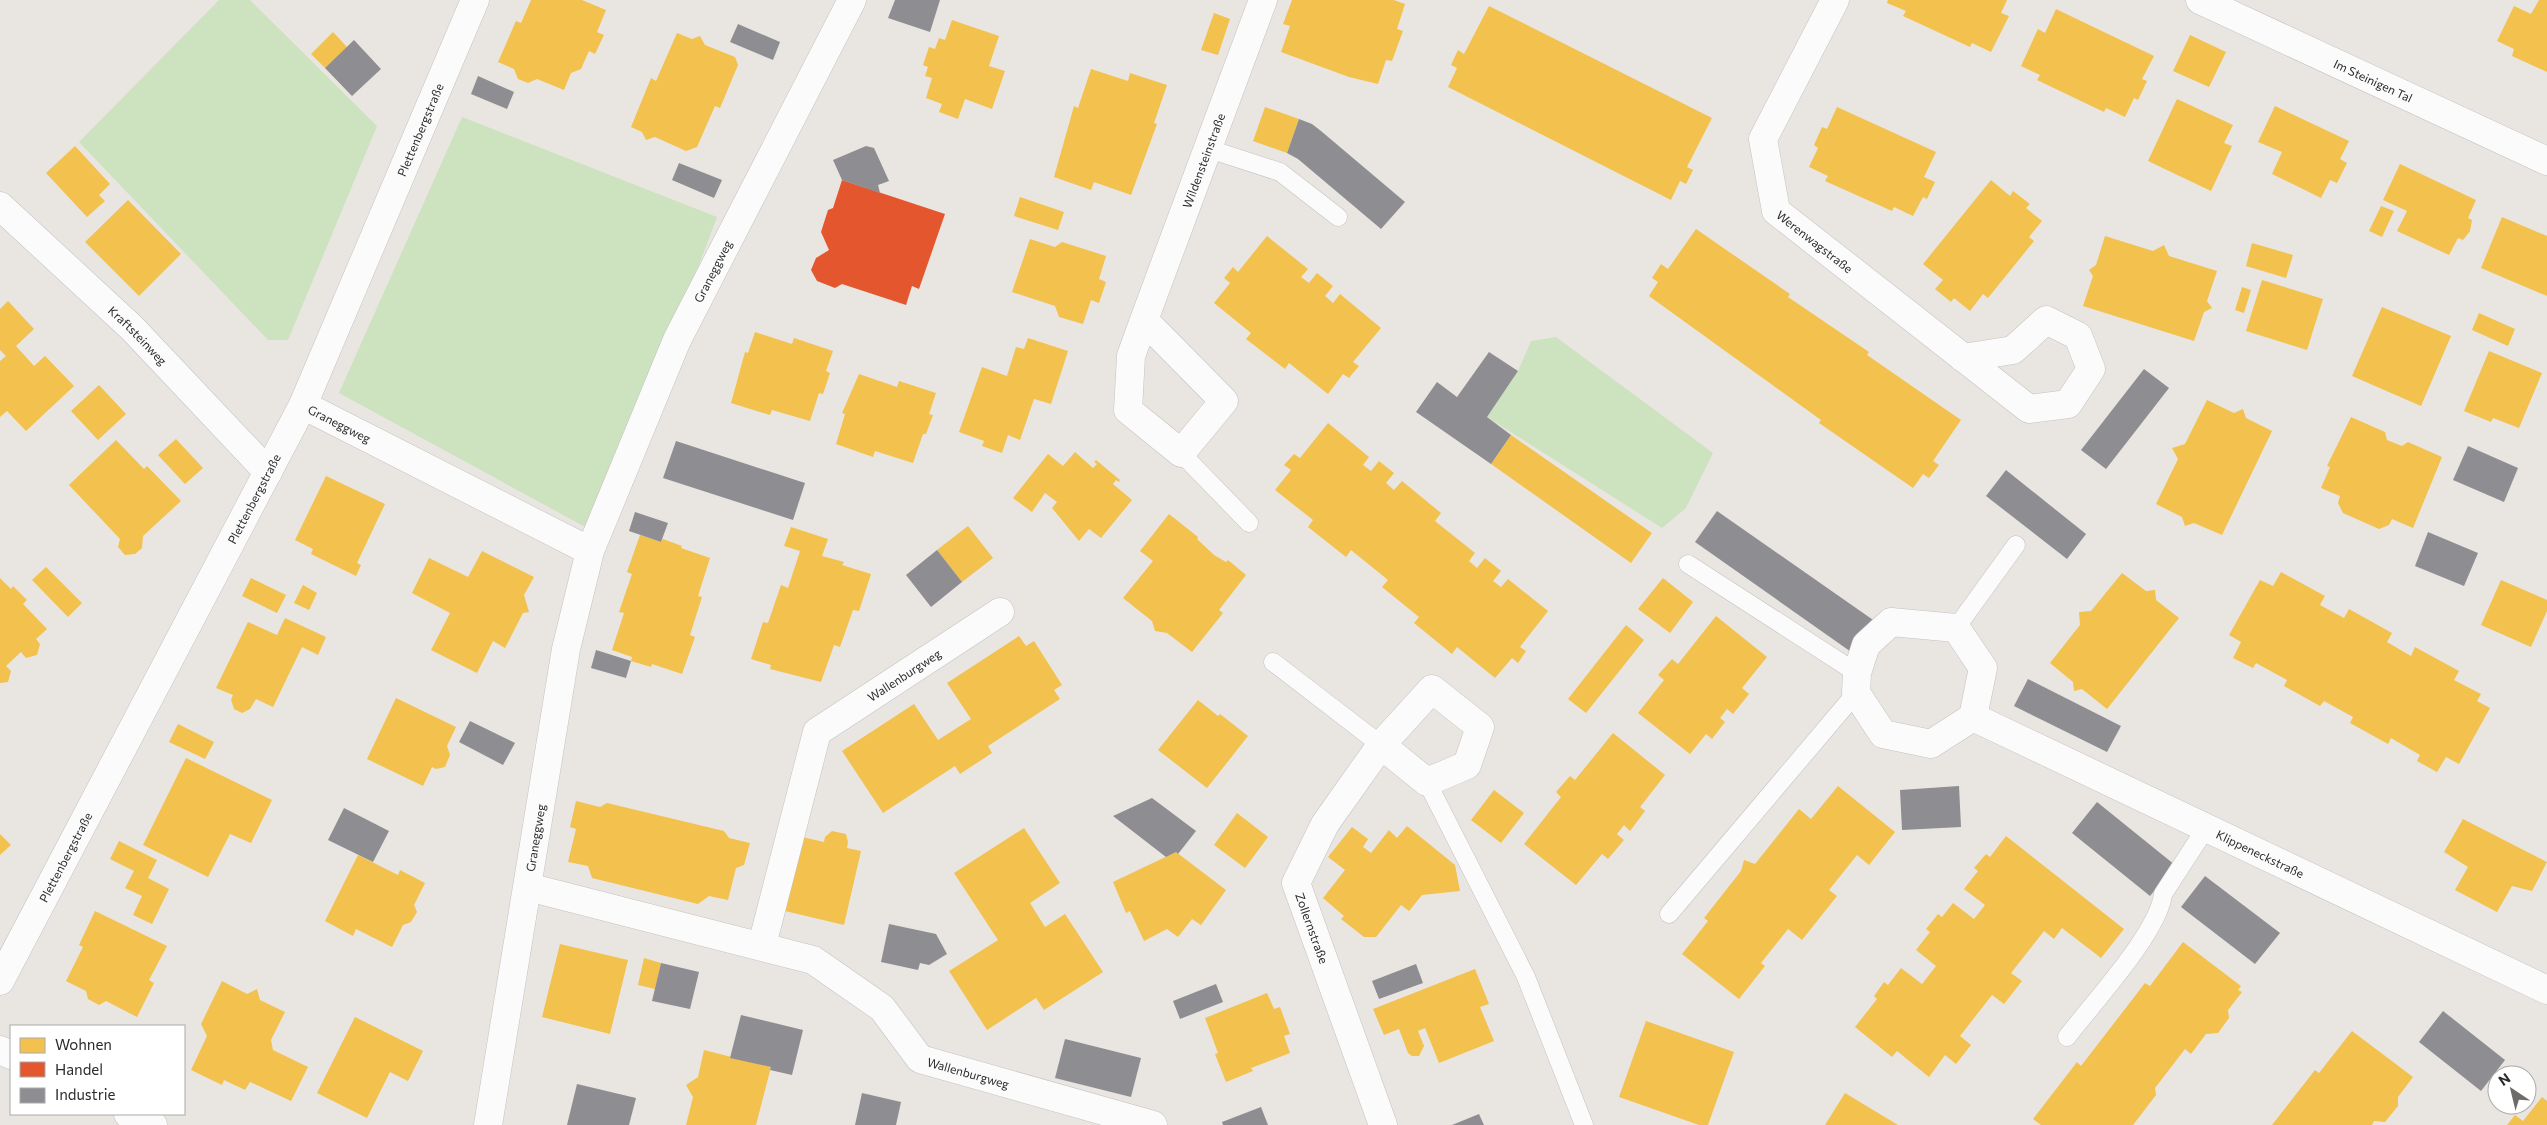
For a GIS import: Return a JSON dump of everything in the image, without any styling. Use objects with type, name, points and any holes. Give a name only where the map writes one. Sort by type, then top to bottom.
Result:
[{"type":"street","name":"Plettenbergstraße","points":[[0,981],[303,405],[475,0]]},
{"type":"street","name":"Graneggweg","points":[[488,1125],[566,649],[590,551],[677,340],[852,0]]},
{"type":"street","name":"Wildensteinstraße","points":[[1181,453],[1128,410],[1131,356],[1263,0]]},
{"type":"street","name":"Werenwagstraße","points":[[1835,0],[1763,139],[1776,211],[1963,358]]},
{"type":"street","name":"Im Steinigen Tal","points":[[2200,0],[2547,161]]},
{"type":"street","name":"Kraftsteinweg","points":[[3,216],[132,328],[268,472]]},
{"type":"street","points":[[1144,320],[1224,401],[1181,453]]},
{"type":"street","name":"Graneggweg","points":[[303,405],[590,551]]},
{"type":"street","name":"Wallenburgweg","points":[[762,945],[817,732],[1000,612]]},
{"type":"street","points":[[1891,622],[1956,628],[1983,668],[1973,717],[1932,744],[1884,734],[1857,683],[1866,645],[1891,622]]},
{"type":"street","name":"Zollernstraße","points":[[1383,1125],[1296,883],[1325,824],[1381,745],[1432,689],[1480,727],[1467,765],[1426,782]]},
{"type":"street","name":"Klippeneckstraße","points":[[1973,717],[2547,990]]},
{"type":"street","points":[[1381,745],[1426,782]]},
{"type":"street","name":"Wallenburgweg","points":[[528,887],[762,945],[813,960],[882,1008],[920,1059],[1153,1125]]},
{"type":"street","points":[[130,1115],[153,1125]]},
{"type":"lane","points":[[1209,149],[1280,172],[1338,217]]},
{"type":"lane","points":[[1181,453],[1250,523]]},
{"type":"lane","points":[[1956,628],[2016,545]]},
{"type":"lane","points":[[1669,914],[1857,683],[1688,564]]},
{"type":"lane","points":[[1272,662],[1381,745]]},
{"type":"lane","points":[[1426,782],[1526,977],[1584,1125]]},
{"type":"lane","points":[[2067,1037],[2152,927],[2162,906],[2163,894],[2206,828]]},
{"type":"green space","points":[[219,0],[250,0],[377,126],[288,340],[268,340],[79,142]]},
{"type":"green space","points":[[462,117],[717,217],[598,534],[339,393]]},
{"type":"green space","points":[[1556,337],[1713,453],[1686,508],[1662,528],[1487,417],[1518,371],[1531,341]]},
{"type":"building: Wohnen","points":[[531,0],[582,0],[606,10],[597,32],[604,35],[595,54],[589,51],[581,69],[571,73],[564,90],[537,79],[528,83],[518,79],[514,69],[498,62],[516,21],[521,23]]},
{"type":"building: Wohnen","points":[[1292,0],[1394,0],[1405,4],[1397,29],[1403,31],[1392,61],[1386,60],[1378,84],[1349,77],[1281,52],[1290,26],[1283,24]]},
{"type":"building: Wohnen","points":[[1888,0],[2007,0],[2001,13],[2009,16],[1991,52],[1972,43],[1970,47],[1903,16],[1906,11],[1887,3]]},
{"type":"building: Wohnen","points":[[2539,0],[2547,0],[2547,72],[2512,56],[2514,49],[2497,41],[2514,6],[2531,14]]},
{"type":"building: Wohnen","points":[[1489,6],[1712,118],[1687,167],[1693,170],[1686,184],[1680,181],[1671,200],[1448,87],[1457,68],[1451,65],[1458,50],[1464,54]]},
{"type":"building: Wohnen","points":[[2056,9],[2154,56],[2142,79],[2147,81],[2138,100],[2134,98],[2125,117],[2106,108],[2104,112],[2037,80],[2040,75],[2021,66],[2038,29],[2045,33]]},
{"type":"building: Wohnen","points":[[1214,13],[1230,19],[1218,55],[1201,50]]},
{"type":"building: Wohnen","points":[[952,20],[999,36],[989,66],[1005,71],[992,109],[965,99],[958,119],[939,112],[942,104],[926,98],[932,78],[925,76],[928,67],[923,65],[929,47],[935,49],[939,38],[945,40]]},
{"type":"building: Wohnen","points":[[333,32],[347,47],[325,68],[311,54]]},
{"type":"building: Wohnen","points":[[677,33],[692,39],[700,36],[705,45],[735,57],[738,65],[720,108],[715,106],[697,147],[686,151],[655,137],[646,140],[642,132],[631,127],[651,78],[656,81]]},
{"type":"building: Wohnen","points":[[2190,35],[2226,52],[2209,87],[2173,71]]},
{"type":"building: Wohnen","points":[[1091,69],[1128,81],[1130,73],[1167,85],[1154,123],[1157,124],[1131,195],[1094,182],[1091,190],[1054,177],[1074,106],[1078,108]]},
{"type":"building: Wohnen","points":[[2177,99],[2233,125],[2224,143],[2232,146],[2211,191],[2148,161]]},
{"type":"building: Wohnen","points":[[2275,106],[2349,141],[2340,159],[2347,163],[2337,183],[2330,180],[2321,198],[2272,174],[2282,152],[2258,142]]},
{"type":"building: Wohnen","points":[[1265,107],[1299,119],[1287,153],[1253,141]]},
{"type":"building: Wohnen","points":[[1837,107],[1936,152],[1924,177],[1935,182],[1927,199],[1923,197],[1913,216],[1894,207],[1892,211],[1825,181],[1828,176],[1809,167],[1818,148],[1814,145],[1822,127],[1827,129]]},
{"type":"building: Wohnen","points":[[75,146],[110,184],[99,195],[105,201],[87,217],[46,173]]},
{"type":"building: Wohnen","points":[[2400,164],[2476,200],[2468,218],[2472,220],[2470,231],[2463,240],[2458,238],[2449,255],[2397,231],[2407,211],[2383,200]]},
{"type":"building: Wohnen","points":[[1991,180],[2010,196],[2013,191],[2030,204],[2026,208],[2042,221],[2029,237],[2034,241],[1988,298],[1983,294],[1970,311],[1954,298],[1951,302],[1935,289],[1943,280],[1923,264]]},
{"type":"building: Wohnen","points":[[1020,197],[1064,212],[1058,230],[1014,216]]},
{"type":"building: Wohnen","points":[[128,200],[181,254],[139,296],[85,242]]},
{"type":"building: Wohnen","points":[[2381,206],[2394,211],[2382,237],[2369,231]]},
{"type":"building: Wohnen","points":[[2502,217],[2547,236],[2547,296],[2481,268]]},
{"type":"building: Wohnen","points":[[1696,229],[1790,294],[1788,297],[1869,352],[1867,355],[1961,420],[1933,461],[1939,465],[1929,478],[1923,474],[1913,488],[1819,423],[1821,420],[1649,296],[1658,282],[1652,278],[1661,264],[1668,269]]},
{"type":"building: Wohnen","points":[[1267,236],[1308,269],[1301,277],[1309,283],[1317,273],[1333,286],[1325,296],[1333,303],[1340,294],[1381,328],[1353,362],[1359,366],[1349,378],[1343,374],[1328,394],[1289,363],[1285,369],[1246,339],[1251,333],[1214,303],[1230,283],[1224,278],[1233,267],[1238,272]]},
{"type":"building: Wohnen","points":[[2105,236],[2153,251],[2164,245],[2169,256],[2217,271],[2207,301],[2212,308],[2204,312],[2194,341],[2083,306],[2093,276],[2089,270],[2096,265]]},
{"type":"building: Wohnen","points":[[1030,239],[1055,247],[1062,242],[1106,256],[1099,279],[1106,282],[1099,303],[1091,300],[1083,324],[1059,317],[1055,306],[1012,292]]},
{"type":"building: Wohnen","points":[[2252,243],[2293,255],[2286,278],[2246,266]]},
{"type":"building: Wohnen","points":[[2262,280],[2323,299],[2307,350],[2246,331]]},
{"type":"building: Wohnen","points":[[2242,287],[2251,290],[2244,313],[2235,310]]},
{"type":"building: Wohnen","points":[[8,301],[34,329],[16,346],[34,366],[45,356],[74,386],[26,431],[7,411],[0,417],[0,361],[6,356],[0,350],[0,309]]},
{"type":"building: Wohnen","points":[[2382,307],[2451,336],[2421,406],[2352,376]]},
{"type":"building: Wohnen","points":[[2479,313],[2515,329],[2508,346],[2472,330]]},
{"type":"building: Wohnen","points":[[755,332],[792,344],[794,338],[833,351],[826,371],[830,373],[823,394],[819,393],[810,421],[772,410],[770,415],[731,403],[745,352],[748,353]]},
{"type":"building: Wohnen","points":[[1028,338],[1068,351],[1051,404],[1034,399],[1020,440],[1008,435],[1002,453],[982,446],[984,441],[959,432],[982,367],[1007,376],[1016,347],[1024,349]]},
{"type":"building: Wohnen","points":[[2489,351],[2542,373],[2519,428],[2493,418],[2491,422],[2464,411]]},
{"type":"building: Wohnen","points":[[859,374],[897,387],[899,381],[936,393],[929,414],[933,415],[926,434],[923,434],[913,463],[875,451],[873,457],[836,444],[845,414],[842,413]]},
{"type":"building: Wohnen","points":[[99,385],[126,414],[98,440],[71,411]]},
{"type":"building: Wohnen","points":[[2207,400],[2234,413],[2243,409],[2246,418],[2272,431],[2222,535],[2194,523],[2185,526],[2182,517],[2156,504],[2178,459],[2172,448],[2185,444]]},
{"type":"building: Wohnen","points":[[2351,417],[2385,432],[2387,440],[2402,446],[2408,442],[2442,457],[2413,528],[2392,519],[2389,525],[2379,529],[2343,513],[2338,503],[2340,496],[2321,488],[2330,467],[2327,466]]},
{"type":"building: Wohnen","points":[[1328,423],[1369,457],[1363,465],[1371,471],[1379,461],[1394,473],[1386,483],[1394,490],[1402,481],[1441,513],[1435,521],[1475,553],[1469,561],[1477,568],[1485,558],[1501,571],[1493,581],[1501,587],[1508,579],[1548,611],[1520,647],[1526,651],[1518,663],[1512,658],[1495,678],[1457,647],[1452,654],[1414,623],[1419,617],[1382,587],[1388,580],[1351,550],[1346,557],[1308,527],[1313,520],[1275,490],[1291,470],[1284,465],[1294,454],[1300,458]]},
{"type":"building: Wohnen","points":[[1511,435],[1652,533],[1631,563],[1491,464]]},
{"type":"building: Wohnen","points":[[176,439],[203,468],[185,484],[158,455]]},
{"type":"building: Wohnen","points":[[116,440],[144,469],[147,466],[181,501],[143,536],[142,548],[135,554],[125,555],[118,547],[120,539],[69,485]]},
{"type":"building: Wohnen","points":[[1075,452],[1093,468],[1097,464],[1094,462],[1096,460],[1120,480],[1119,482],[1116,480],[1113,484],[1132,500],[1101,538],[1089,529],[1079,541],[1052,508],[1057,502],[1045,493],[1032,512],[1013,498],[1048,454],[1063,466]]},
{"type":"building: Wohnen","points":[[326,476],[385,504],[357,563],[361,565],[356,576],[311,554],[313,549],[295,540]]},
{"type":"building: Wohnen","points":[[1169,514],[1198,537],[1197,539],[1214,555],[1226,562],[1228,560],[1246,575],[1219,610],[1223,613],[1192,652],[1167,633],[1155,631],[1152,621],[1123,598],[1153,561],[1140,551]]},
{"type":"building: Wohnen","points":[[968,526],[993,558],[962,582],[937,550]]},
{"type":"building: Wohnen","points":[[791,527],[828,539],[822,556],[844,562],[842,565],[871,574],[859,611],[853,610],[840,647],[834,645],[821,682],[770,669],[771,665],[751,659],[763,622],[768,623],[781,585],[788,588],[800,551],[784,546]]},
{"type":"building: Wohnen","points":[[640,535],[661,542],[663,539],[682,546],[681,548],[710,558],[698,596],[702,597],[690,635],[695,637],[682,674],[652,664],[651,667],[631,661],[632,657],[612,650],[624,613],[619,612],[632,574],[627,572]]},
{"type":"building: Wohnen","points":[[482,551],[534,577],[524,595],[529,612],[523,613],[505,648],[493,641],[477,673],[431,650],[450,613],[412,593],[429,558],[468,577]]},
{"type":"building: Wohnen","points":[[46,567],[82,603],[68,617],[32,580]]},
{"type":"building: Wohnen","points":[[2281,572],[2325,596],[2320,605],[2344,618],[2349,609],[2392,633],[2387,642],[2411,656],[2415,647],[2459,671],[2454,680],[2481,694],[2477,701],[2490,708],[2459,764],[2446,757],[2437,772],[2417,761],[2420,755],[2391,738],[2388,744],[2350,723],[2353,717],[2324,701],[2320,706],[2284,686],[2287,680],[2256,663],[2253,668],[2233,658],[2241,642],[2229,635],[2260,580],[2273,586]]},
{"type":"building: Wohnen","points":[[2122,573],[2146,591],[2155,590],[2156,600],[2179,618],[2107,709],[2082,689],[2074,691],[2073,682],[2050,663],[2080,625],[2079,612],[2091,611]]},
{"type":"building: Wohnen","points":[[0,578],[11,589],[13,586],[27,600],[23,604],[47,629],[36,639],[40,644],[37,655],[26,658],[21,652],[6,666],[11,671],[8,682],[0,683]]},
{"type":"building: Wohnen","points":[[251,578],[286,595],[277,613],[242,596]]},
{"type":"building: Wohnen","points":[[1663,578],[1693,602],[1670,633],[1638,609]]},
{"type":"building: Wohnen","points":[[2501,580],[2547,600],[2547,611],[2531,647],[2481,625]]},
{"type":"building: Wohnen","points":[[303,585],[317,593],[309,610],[294,603]]},
{"type":"building: Wohnen","points":[[1716,616],[1767,657],[1742,688],[1749,694],[1733,714],[1727,709],[1720,718],[1725,722],[1712,739],[1706,734],[1690,754],[1638,713],[1664,680],[1658,675],[1672,659],[1678,664]]},
{"type":"building: Wohnen","points":[[285,618],[326,637],[318,655],[302,647],[273,707],[256,699],[250,709],[242,713],[234,709],[231,700],[233,695],[216,688],[248,622],[277,635]]},
{"type":"building: Wohnen","points":[[1626,625],[1644,640],[1586,713],[1568,699]]},
{"type":"building: Wohnen","points":[[1019,636],[1026,646],[1034,641],[1062,685],[1054,690],[1060,699],[988,746],[992,753],[960,774],[955,766],[883,813],[842,751],[914,704],[938,740],[971,719],[947,683]]},
{"type":"building: Wohnen","points":[[396,698],[456,727],[447,746],[450,755],[445,767],[436,769],[432,767],[423,786],[367,759]]},
{"type":"building: Wohnen","points":[[1198,700],[1248,736],[1207,788],[1158,750]]},
{"type":"building: Wohnen","points":[[178,724],[214,742],[205,759],[169,742]]},
{"type":"building: Wohnen","points":[[1613,733],[1665,775],[1640,807],[1645,811],[1630,831],[1624,825],[1617,834],[1624,840],[1608,859],[1602,854],[1576,885],[1524,844],[1561,797],[1556,792],[1570,776],[1575,780]]},
{"type":"building: Wohnen","points":[[186,758],[272,800],[251,843],[230,834],[208,877],[143,845]]},
{"type":"building: Wohnen","points":[[1838,786],[1895,832],[1869,865],[1857,855],[1829,890],[1837,896],[1802,940],[1788,929],[1761,963],[1765,966],[1739,999],[1682,954],[1708,921],[1704,918],[1741,871],[1744,860],[1755,864],[1799,809],[1811,819]]},
{"type":"building: Wohnen","points":[[1494,790],[1524,813],[1501,843],[1471,820]]},
{"type":"building: Wohnen","points":[[576,801],[600,807],[607,803],[724,831],[729,838],[750,843],[744,865],[736,868],[728,900],[709,896],[698,904],[592,878],[588,866],[568,862],[576,829],[570,827]]},
{"type":"building: Wohnen","points":[[1237,813],[1268,837],[1245,868],[1214,845]]},
{"type":"building: Wohnen","points":[[2463,819],[2547,862],[2532,891],[2512,886],[2497,912],[2455,890],[2468,867],[2444,852]]},
{"type":"building: Wohnen","points":[[1407,826],[1455,865],[1460,891],[1422,895],[1409,911],[1401,905],[1376,937],[1364,937],[1341,919],[1344,916],[1323,898],[1345,870],[1328,857],[1352,827],[1368,839],[1363,847],[1371,853],[1389,830],[1397,838]]},
{"type":"building: Wohnen","points":[[1024,828],[1060,883],[1030,903],[1045,927],[1065,914],[1103,972],[1044,1010],[1036,998],[987,1030],[949,971],[998,940],[954,873]]},
{"type":"building: Wohnen","points":[[832,831],[846,834],[847,848],[861,851],[844,925],[785,911],[802,837],[824,842],[825,837]]},
{"type":"building: Wohnen","points":[[0,834],[11,845],[0,855]]},
{"type":"building: Wohnen","points":[[2006,836],[2124,929],[2101,958],[2062,928],[2054,939],[2044,931],[2011,973],[2022,981],[2004,1004],[1992,995],[1960,1036],[1971,1045],[1956,1064],[1945,1055],[1929,1077],[1897,1051],[1892,1057],[1855,1027],[1877,999],[1874,996],[1884,982],[1888,985],[1901,968],[1922,984],[1936,966],[1916,950],[1930,932],[1926,929],[1938,914],[1942,917],[1953,903],[1974,919],[1985,905],[1964,889],[1978,871],[1974,868],[1986,854],[1990,857]]},
{"type":"building: Wohnen","points":[[119,841],[157,860],[148,878],[169,889],[152,924],[133,915],[142,896],[125,888],[134,871],[110,859]]},
{"type":"building: Wohnen","points":[[1176,852],[1226,890],[1201,925],[1192,919],[1178,937],[1167,929],[1144,941],[1130,911],[1126,913],[1113,882]]},
{"type":"building: Wohnen","points":[[358,855],[398,875],[400,870],[425,883],[414,905],[417,912],[411,922],[403,925],[392,947],[356,929],[353,936],[325,921]]},
{"type":"building: Wohnen","points":[[95,911],[167,946],[149,980],[154,983],[137,1017],[106,1001],[99,1005],[88,999],[86,991],[66,981],[83,947],[79,945]]},
{"type":"building: Wohnen","points":[[2183,942],[2241,986],[2238,990],[2242,992],[2228,1010],[2229,1018],[2218,1033],[2206,1034],[2191,1054],[2185,1049],[2155,1088],[2156,1095],[2133,1125],[2041,1125],[2033,1119],[2077,1062],[2081,1066],[2145,983],[2150,986]]},
{"type":"building: Wohnen","points":[[560,944],[628,960],[610,1034],[542,1017]]},
{"type":"building: Wohnen","points":[[644,958],[661,963],[655,989],[638,985]]},
{"type":"building: Wohnen","points":[[1475,969],[1489,1004],[1480,1007],[1494,1041],[1439,1063],[1425,1028],[1418,1031],[1424,1046],[1419,1056],[1412,1056],[1408,1053],[1399,1029],[1384,1035],[1373,1009]]},
{"type":"building: Wohnen","points":[[222,981],[247,994],[257,989],[260,1000],[285,1012],[271,1040],[273,1050],[308,1067],[291,1101],[250,1082],[245,1090],[224,1080],[222,1085],[191,1070],[207,1036],[201,1024]]},
{"type":"building: Wohnen","points":[[1267,993],[1274,1009],[1280,1007],[1290,1034],[1284,1036],[1290,1053],[1251,1068],[1253,1071],[1226,1082],[1215,1054],[1218,1053],[1205,1018]]},
{"type":"building: Wohnen","points":[[355,1017],[423,1051],[408,1081],[390,1072],[367,1118],[317,1093]]},
{"type":"building: Wohnen","points":[[1646,1021],[1734,1052],[1708,1125],[1699,1125],[1619,1097]]},
{"type":"building: Wohnen","points":[[2352,1031],[2413,1077],[2398,1097],[2398,1106],[2385,1122],[2374,1121],[2372,1125],[2272,1125],[2315,1070],[2319,1073]]},
{"type":"building: Wohnen","points":[[704,1050],[771,1067],[756,1125],[686,1125],[693,1097],[686,1085],[698,1077]]},
{"type":"building: Wohnen","points":[[1845,1093],[1898,1125],[1825,1125]]},
{"type":"building: Wohnen","points":[[2542,1097],[2547,1101],[2547,1125],[2507,1125],[2515,1115],[2523,1121],[2528,1115],[2537,1115],[2537,1103]]},
{"type":"building: Handel","points":[[842,180],[945,214],[919,289],[912,286],[906,305],[842,284],[835,288],[817,281],[811,270],[816,258],[829,250],[821,232],[828,210],[833,208]]},
{"type":"building: Industrie","points":[[895,0],[940,0],[930,32],[888,18]]},
{"type":"building: Industrie","points":[[738,24],[780,42],[773,60],[730,42]]},
{"type":"building: Industrie","points":[[354,40],[381,69],[352,96],[325,68]]},
{"type":"building: Industrie","points":[[478,76],[514,92],[507,109],[471,94]]},
{"type":"building: Industrie","points":[[1299,119],[1312,124],[1321,131],[1405,202],[1381,229],[1298,159],[1287,153]]},
{"type":"building: Industrie","points":[[866,146],[874,148],[889,181],[878,185],[880,193],[842,180],[833,160]]},
{"type":"building: Industrie","points":[[679,163],[722,180],[714,198],[672,180]]},
{"type":"building: Industrie","points":[[1489,352],[1518,371],[1487,417],[1511,435],[1491,464],[1416,412],[1437,382],[1457,397]]},
{"type":"building: Industrie","points":[[2144,369],[2169,388],[2106,469],[2081,450]]},
{"type":"building: Industrie","points":[[676,441],[805,483],[793,520],[663,478]]},
{"type":"building: Industrie","points":[[2468,446],[2518,468],[2504,502],[2453,480]]},
{"type":"building: Industrie","points":[[2006,470],[2086,534],[2067,559],[1986,496]]},
{"type":"building: Industrie","points":[[1717,511],[1876,622],[1854,654],[1695,542]]},
{"type":"building: Industrie","points":[[635,512],[668,523],[661,542],[629,531]]},
{"type":"building: Industrie","points":[[2428,532],[2478,553],[2464,586],[2415,566]]},
{"type":"building: Industrie","points":[[937,550],[962,582],[931,607],[906,575]]},
{"type":"building: Industrie","points":[[596,650],[631,661],[626,678],[591,668]]},
{"type":"building: Industrie","points":[[2028,679],[2121,726],[2107,752],[2014,706]]},
{"type":"building: Industrie","points":[[470,721],[515,743],[503,765],[459,742]]},
{"type":"building: Industrie","points":[[1959,786],[1961,827],[1902,830],[1900,790]]},
{"type":"building: Industrie","points":[[1152,798],[1196,831],[1178,854],[1176,852],[1166,857],[1113,816]]},
{"type":"building: Industrie","points":[[2097,802],[2175,865],[2150,896],[2072,833]]},
{"type":"building: Industrie","points":[[344,808],[389,831],[373,862],[328,840]]},
{"type":"building: Industrie","points":[[2205,876],[2280,933],[2255,964],[2181,907]]},
{"type":"building: Industrie","points":[[889,924],[936,934],[947,954],[929,965],[920,963],[918,970],[881,962]]},
{"type":"building: Industrie","points":[[661,963],[699,972],[690,1009],[652,1001]]},
{"type":"building: Industrie","points":[[1416,964],[1423,983],[1379,999],[1372,981]]},
{"type":"building: Industrie","points":[[1216,984],[1223,1002],[1180,1019],[1173,1001]]},
{"type":"building: Industrie","points":[[2443,1011],[2505,1060],[2501,1065],[2487,1065],[2487,1083],[2481,1091],[2419,1042]]},
{"type":"building: Industrie","points":[[741,1015],[803,1030],[792,1075],[770,1070],[771,1067],[730,1058]]},
{"type":"building: Industrie","points":[[1065,1039],[1141,1058],[1131,1097],[1055,1078]]},
{"type":"building: Industrie","points":[[577,1084],[636,1098],[629,1125],[567,1125]]},
{"type":"building: Industrie","points":[[862,1093],[901,1102],[896,1125],[855,1125]]},
{"type":"building: Industrie","points":[[1261,1107],[1268,1125],[1223,1125],[1222,1122]]},
{"type":"building: Industrie","points":[[1479,1114],[1484,1125],[1452,1125]]}]
